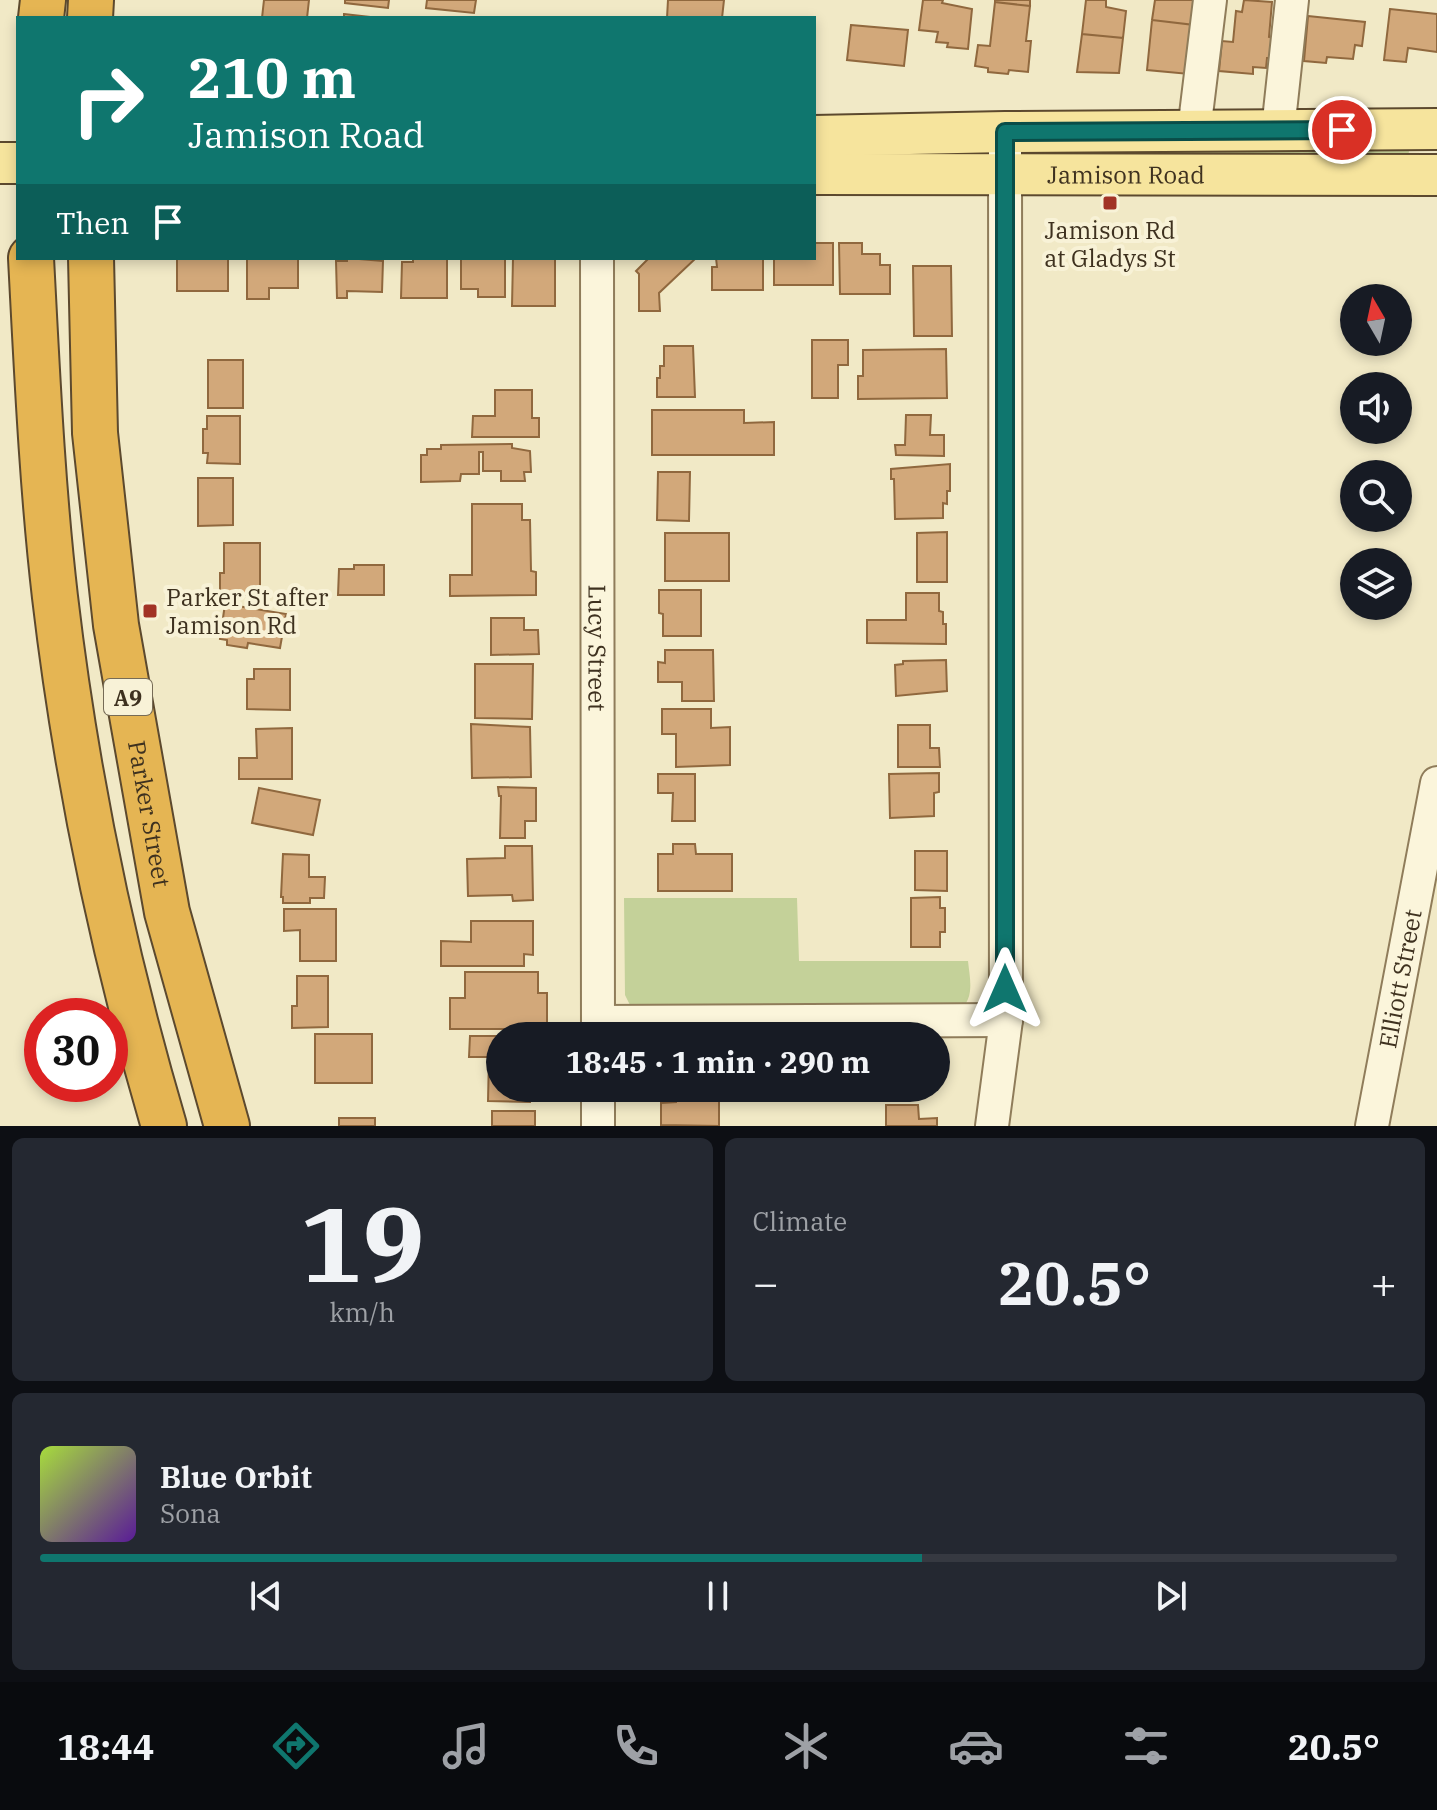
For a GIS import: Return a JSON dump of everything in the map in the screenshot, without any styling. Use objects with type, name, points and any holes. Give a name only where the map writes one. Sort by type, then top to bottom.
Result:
[{"type":"highway","name":"A9","points":[[31,260],[45,496],[78,755],[113,936],[164,1126]]},
{"type":"highway","name":"Parker Street","points":[[91,260],[95,433],[116,625],[167,912],[227,1126]]},
{"type":"main road","name":"Jamison Road","points":[[816,136],[1437,129]]},
{"type":"main road","name":"Jamison Road","points":[[816,174],[1437,175]]},
{"type":"street","points":[[1194,131],[1210,0]]},
{"type":"street","points":[[1278,130],[1292,0]]},
{"type":"street","points":[[992,1126],[1006,1020],[1005,132]]},
{"type":"street","name":"Lucy Street","points":[[597,260],[598,1022]]},
{"type":"street","name":"Elliott Street","points":[[1372,1126],[1437,783]]},
{"type":"street","points":[[915,1022],[1006,1020]]},
{"type":"street","points":[[598,1102],[598,1126]]},
{"type":"green space","points":[[1399,146],[1409,151],[1407,164],[1037,160],[1038,151]]},
{"type":"green space","points":[[624,898],[797,898],[799,961],[968,961],[969,994],[959,1011],[631,1007],[625,995]]},
{"type":"building","points":[[264,0],[309,0],[307,16],[262,16]]},
{"type":"building","points":[[345,0],[389,0],[388,8],[345,3]]},
{"type":"building","points":[[427,0],[476,0],[474,13],[426,8]]},
{"type":"building","points":[[668,0],[724,0],[722,16],[667,16]]},
{"type":"building","points":[[923,0],[943,0],[942,3],[972,9],[968,49],[947,47],[948,43],[936,42],[938,32],[919,30]]},
{"type":"building","points":[[1030,0],[1030,6],[995,2]]},
{"type":"building","points":[[1086,0],[1106,0],[1106,7],[1126,11],[1123,38],[1082,34]]},
{"type":"building","points":[[1155,0],[1197,0],[1194,25],[1152,20]]},
{"type":"building","points":[[1244,0],[1272,2],[1269,37],[1274,38],[1271,58],[1267,58],[1266,68],[1253,67],[1253,74],[1219,71],[1222,41],[1233,42],[1236,11],[1242,12]]},
{"type":"building","points":[[995,2],[1030,6],[1026,41],[1031,41],[1028,72],[988,72],[988,68],[975,66],[978,45],[990,46]]},
{"type":"building","points":[[1390,9],[1437,14],[1437,52],[1408,48],[1406,62],[1384,60]]},
{"type":"building","points":[[1308,16],[1365,22],[1362,46],[1355,45],[1353,59],[1327,57],[1326,63],[1304,61]]},
{"type":"building","points":[[1152,20],[1194,25],[1189,74],[1147,70]]},
{"type":"building","points":[[851,25],[908,30],[904,66],[847,60]]},
{"type":"building","points":[[1082,34],[1123,38],[1119,73],[1077,72]]},
{"type":"building","points":[[816,243],[833,243],[833,285],[774,285],[774,260],[816,260]]},
{"type":"building","points":[[839,243],[862,243],[862,254],[880,254],[880,265],[890,265],[890,294],[840,294]]},
{"type":"building","points":[[177,260],[228,260],[228,291],[177,291]]},
{"type":"building","points":[[247,260],[298,260],[298,288],[269,288],[269,299],[247,299]]},
{"type":"building","points":[[447,260],[447,298],[401,298],[402,262]]},
{"type":"building","points":[[461,260],[505,260],[505,297],[478,297],[478,289],[461,289]]},
{"type":"building","points":[[513,260],[555,260],[555,306],[512,306]]},
{"type":"building","points":[[647,260],[694,260],[659,293],[660,311],[639,311],[639,274],[636,271]]},
{"type":"building","points":[[716,260],[763,260],[763,290],[712,290],[712,267],[717,267]]},
{"type":"building","points":[[336,261],[383,261],[382,292],[347,291],[347,298],[337,298]]},
{"type":"building","points":[[913,266],[951,266],[952,336],[914,336]]},
{"type":"building","points":[[812,340],[848,340],[848,365],[838,365],[838,398],[812,398]]},
{"type":"building","points":[[664,346],[693,346],[695,397],[657,397],[657,378],[660,378],[660,366],[664,366]]},
{"type":"building","points":[[946,349],[947,398],[858,399],[858,376],[863,376],[863,350]]},
{"type":"building","points":[[208,360],[243,360],[243,408],[208,408]]},
{"type":"building","points":[[495,390],[532,390],[532,418],[539,418],[539,437],[472,437],[473,416],[495,416]]},
{"type":"building","points":[[652,410],[744,410],[744,423],[774,422],[774,455],[652,455]]},
{"type":"building","points":[[906,415],[931,415],[930,435],[944,435],[944,456],[896,455],[895,445],[905,445]]},
{"type":"building","points":[[207,416],[240,416],[240,464],[207,463],[208,453],[203,453],[203,429],[207,429]]},
{"type":"building","points":[[512,444],[512,448],[530,451],[531,472],[524,472],[525,481],[501,481],[501,471],[483,471],[483,452],[479,452],[479,474],[461,474],[460,481],[421,482],[421,455],[427,455],[427,449],[441,449],[441,445]]},
{"type":"building","points":[[950,464],[950,491],[947,491],[947,504],[943,503],[943,518],[895,519],[891,469]]},
{"type":"building","points":[[658,472],[690,472],[689,521],[657,520]]},
{"type":"building","points":[[198,478],[233,478],[233,525],[198,526]]},
{"type":"building","points":[[472,504],[522,504],[522,520],[530,520],[531,571],[536,572],[536,595],[450,596],[450,575],[472,575]]},
{"type":"building","points":[[947,532],[947,582],[917,582],[917,533]]},
{"type":"building","points":[[665,533],[729,533],[729,581],[665,581]]},
{"type":"building","points":[[224,543],[260,543],[260,595],[220,595]]},
{"type":"building","points":[[354,565],[384,565],[384,595],[338,595],[339,569],[354,569]]},
{"type":"building","points":[[659,590],[701,590],[701,636],[663,636]]},
{"type":"building","points":[[906,593],[939,593],[939,611],[943,612],[943,624],[946,624],[946,644],[867,643],[867,620],[906,620]]},
{"type":"building","points":[[225,604],[286,614],[280,648],[248,643],[247,648],[227,645],[227,640],[220,639]]},
{"type":"building","points":[[491,618],[524,618],[524,630],[538,630],[539,654],[491,655]]},
{"type":"building","points":[[665,650],[713,650],[714,701],[682,701],[682,682],[658,682],[658,662],[665,663]]},
{"type":"building","points":[[946,660],[947,691],[896,696],[895,665],[903,664],[903,661]]},
{"type":"building","points":[[475,664],[533,664],[532,719],[475,718]]},
{"type":"building","points":[[254,669],[290,669],[290,710],[247,709],[247,679],[254,679]]},
{"type":"building","points":[[662,709],[711,709],[711,728],[730,727],[730,765],[676,767],[676,734],[662,734]]},
{"type":"building","points":[[471,724],[530,727],[531,777],[472,778]]},
{"type":"building","points":[[898,725],[930,725],[930,748],[939,748],[940,767],[898,767]]},
{"type":"building","points":[[292,728],[292,779],[239,779],[239,758],[257,758],[256,729]]},
{"type":"building","points":[[939,773],[939,792],[934,793],[934,816],[890,818],[889,774]]},
{"type":"building","points":[[658,774],[695,774],[695,821],[672,821],[673,793],[658,793]]},
{"type":"building","points":[[498,787],[536,788],[536,821],[525,821],[525,838],[500,838],[501,796]]},
{"type":"building","points":[[259,788],[320,800],[313,835],[252,823]]},
{"type":"building","points":[[673,844],[695,844],[696,854],[732,854],[732,891],[658,891],[658,854],[673,854]]},
{"type":"building","points":[[505,846],[532,846],[533,900],[513,901],[512,895],[468,896],[467,859],[505,858]]},
{"type":"building","points":[[915,851],[947,851],[947,891],[915,890]]},
{"type":"building","points":[[283,854],[309,855],[309,877],[325,877],[324,898],[310,898],[310,903],[283,903]]},
{"type":"building","points":[[940,897],[940,908],[945,908],[945,932],[940,932],[940,947],[911,947],[911,898]]},
{"type":"building","points":[[284,909],[336,909],[336,961],[300,961],[300,930],[284,931]]},
{"type":"building","points":[[471,921],[533,921],[533,955],[524,954],[524,966],[441,966],[441,941],[471,942]]},
{"type":"building","points":[[465,972],[538,972],[538,993],[547,993],[547,1022],[486,1022],[486,1029],[450,1029],[450,998],[465,998]]},
{"type":"building","points":[[297,976],[328,976],[328,1027],[292,1028],[292,1006],[297,1006]]},
{"type":"building","points":[[315,1034],[372,1034],[372,1083],[315,1083]]},
{"type":"building","points":[[470,1036],[486,1036],[486,1057],[469,1057]]},
{"type":"building","points":[[719,1102],[719,1126],[661,1125],[661,1103]]},
{"type":"building","points":[[886,1105],[918,1105],[919,1119],[937,1118],[937,1126],[886,1126]]},
{"type":"building","points":[[492,1111],[535,1111],[535,1126],[492,1126]]},
{"type":"building","points":[[339,1118],[375,1118],[375,1126],[339,1126]]},
{"type":"place","name":"Jamison Rd at Gladys St","points":[[1110,203]]},
{"type":"place","name":"Parker St after Jamison Rd","points":[[150,611]]},
{"type":"route","points":[[1005,989],[1005,132],[1342,130]]}]
